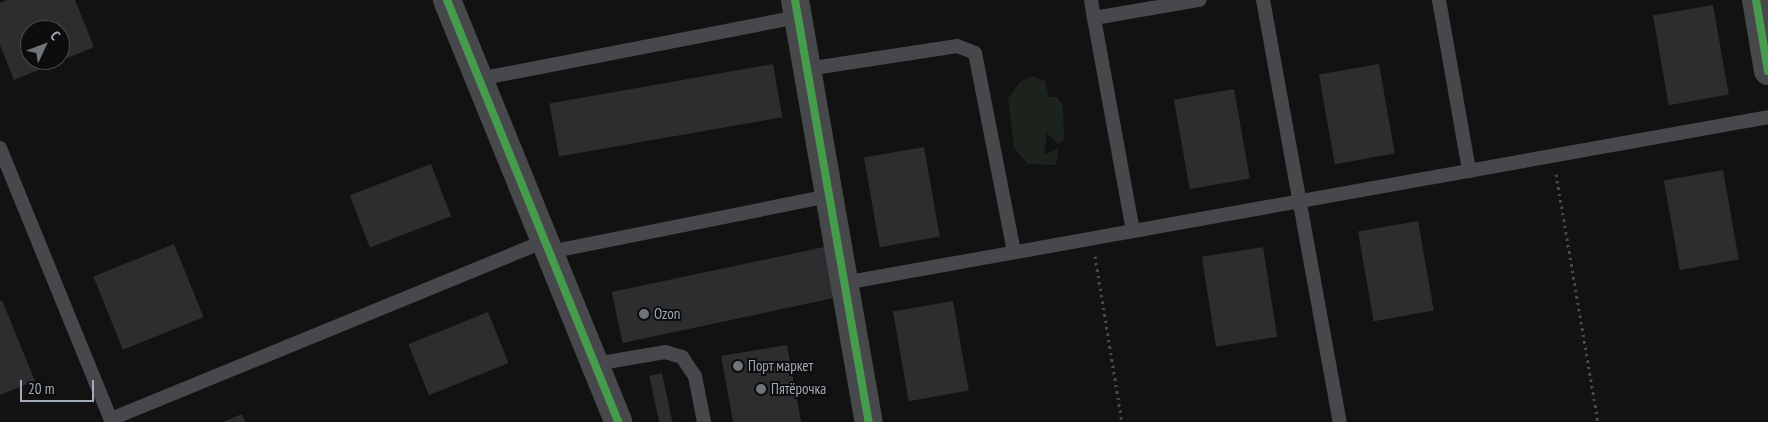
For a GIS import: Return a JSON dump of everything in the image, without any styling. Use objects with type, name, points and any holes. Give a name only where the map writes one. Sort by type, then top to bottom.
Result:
[{"type":"street","points":[[447,0],[618,422]]},
{"type":"street","points":[[1756,0],[1768,71]]},
{"type":"street","points":[[796,8],[869,422]]},
{"type":"lane","points":[[1091,0],[1133,231]]},
{"type":"lane","points":[[1094,18],[1199,0]]},
{"type":"lane","points":[[1263,0],[1340,422]]},
{"type":"lane","points":[[1439,0],[1469,171]]},
{"type":"lane","points":[[479,79],[796,8]]},
{"type":"lane","points":[[807,69],[957,46],[975,53],[1014,252]]},
{"type":"lane","points":[[844,283],[1768,117]]},
{"type":"lane","points":[[0,148],[112,420],[547,246],[829,196]]},
{"type":"lane","points":[[595,364],[664,352],[682,356],[696,376],[704,422]]},
{"type":"path","points":[[1553,156],[1598,422]]},
{"type":"path","points":[[1092,238],[1122,422]]},
{"type":"shaded area","points":[[1032,76],[1045,81],[1049,97],[1057,97],[1063,106],[1064,140],[1058,144],[1047,133],[1044,154],[1059,148],[1056,165],[1028,164],[1014,148],[1008,99],[1019,83]]},
{"type":"building","points":[[7,0],[75,0],[94,47],[70,57],[70,20],[20,20],[20,70],[38,70],[14,80],[0,45],[0,3]]},
{"type":"building","points":[[1713,5],[1729,95],[1669,105],[1653,16]]},
{"type":"building","points":[[773,64],[782,117],[559,157],[549,103]]},
{"type":"building","points":[[1379,64],[1395,154],[1335,164],[1319,75]]},
{"type":"building","points":[[1234,89],[1250,179],[1190,189],[1174,100]]},
{"type":"building","points":[[924,147],[940,237],[880,247],[864,158]]},
{"type":"building","points":[[431,164],[451,216],[370,247],[350,195]]},
{"type":"building","points":[[1723,170],[1739,260],[1680,270],[1664,180]]},
{"type":"building","points":[[1418,221],[1434,311],[1374,321],[1358,232]]},
{"type":"building","points":[[174,244],[204,317],[123,350],[93,277]]},
{"type":"building","points":[[824,247],[835,298],[623,343],[612,292]]},
{"type":"building","points":[[1263,247],[1277,337],[1216,347],[1202,257]]},
{"type":"building","points":[[2,300],[35,381],[0,395],[0,301]]},
{"type":"building","points":[[953,301],[969,391],[909,401],[893,312]]},
{"type":"building","points":[[488,312],[509,363],[429,395],[408,344]]},
{"type":"building","name":"Пятёрочка","points":[[787,345],[801,422],[733,422],[721,356]]},
{"type":"building","points":[[662,373],[672,422],[659,422],[649,376]]},
{"type":"building","points":[[242,414],[245,422],[223,422]]},
{"type":"cycle path","points":[[447,0],[618,422]]},
{"type":"cycle path","points":[[795,0],[869,422]]},
{"type":"cycle path","points":[[1756,0],[1768,71]]},
{"type":"place","name":"Ozon","points":[[644,314]]},
{"type":"place","name":"Порт маркет","points":[[738,366]]},
{"type":"place","name":"Пятёрочка","points":[[761,389]]}]
